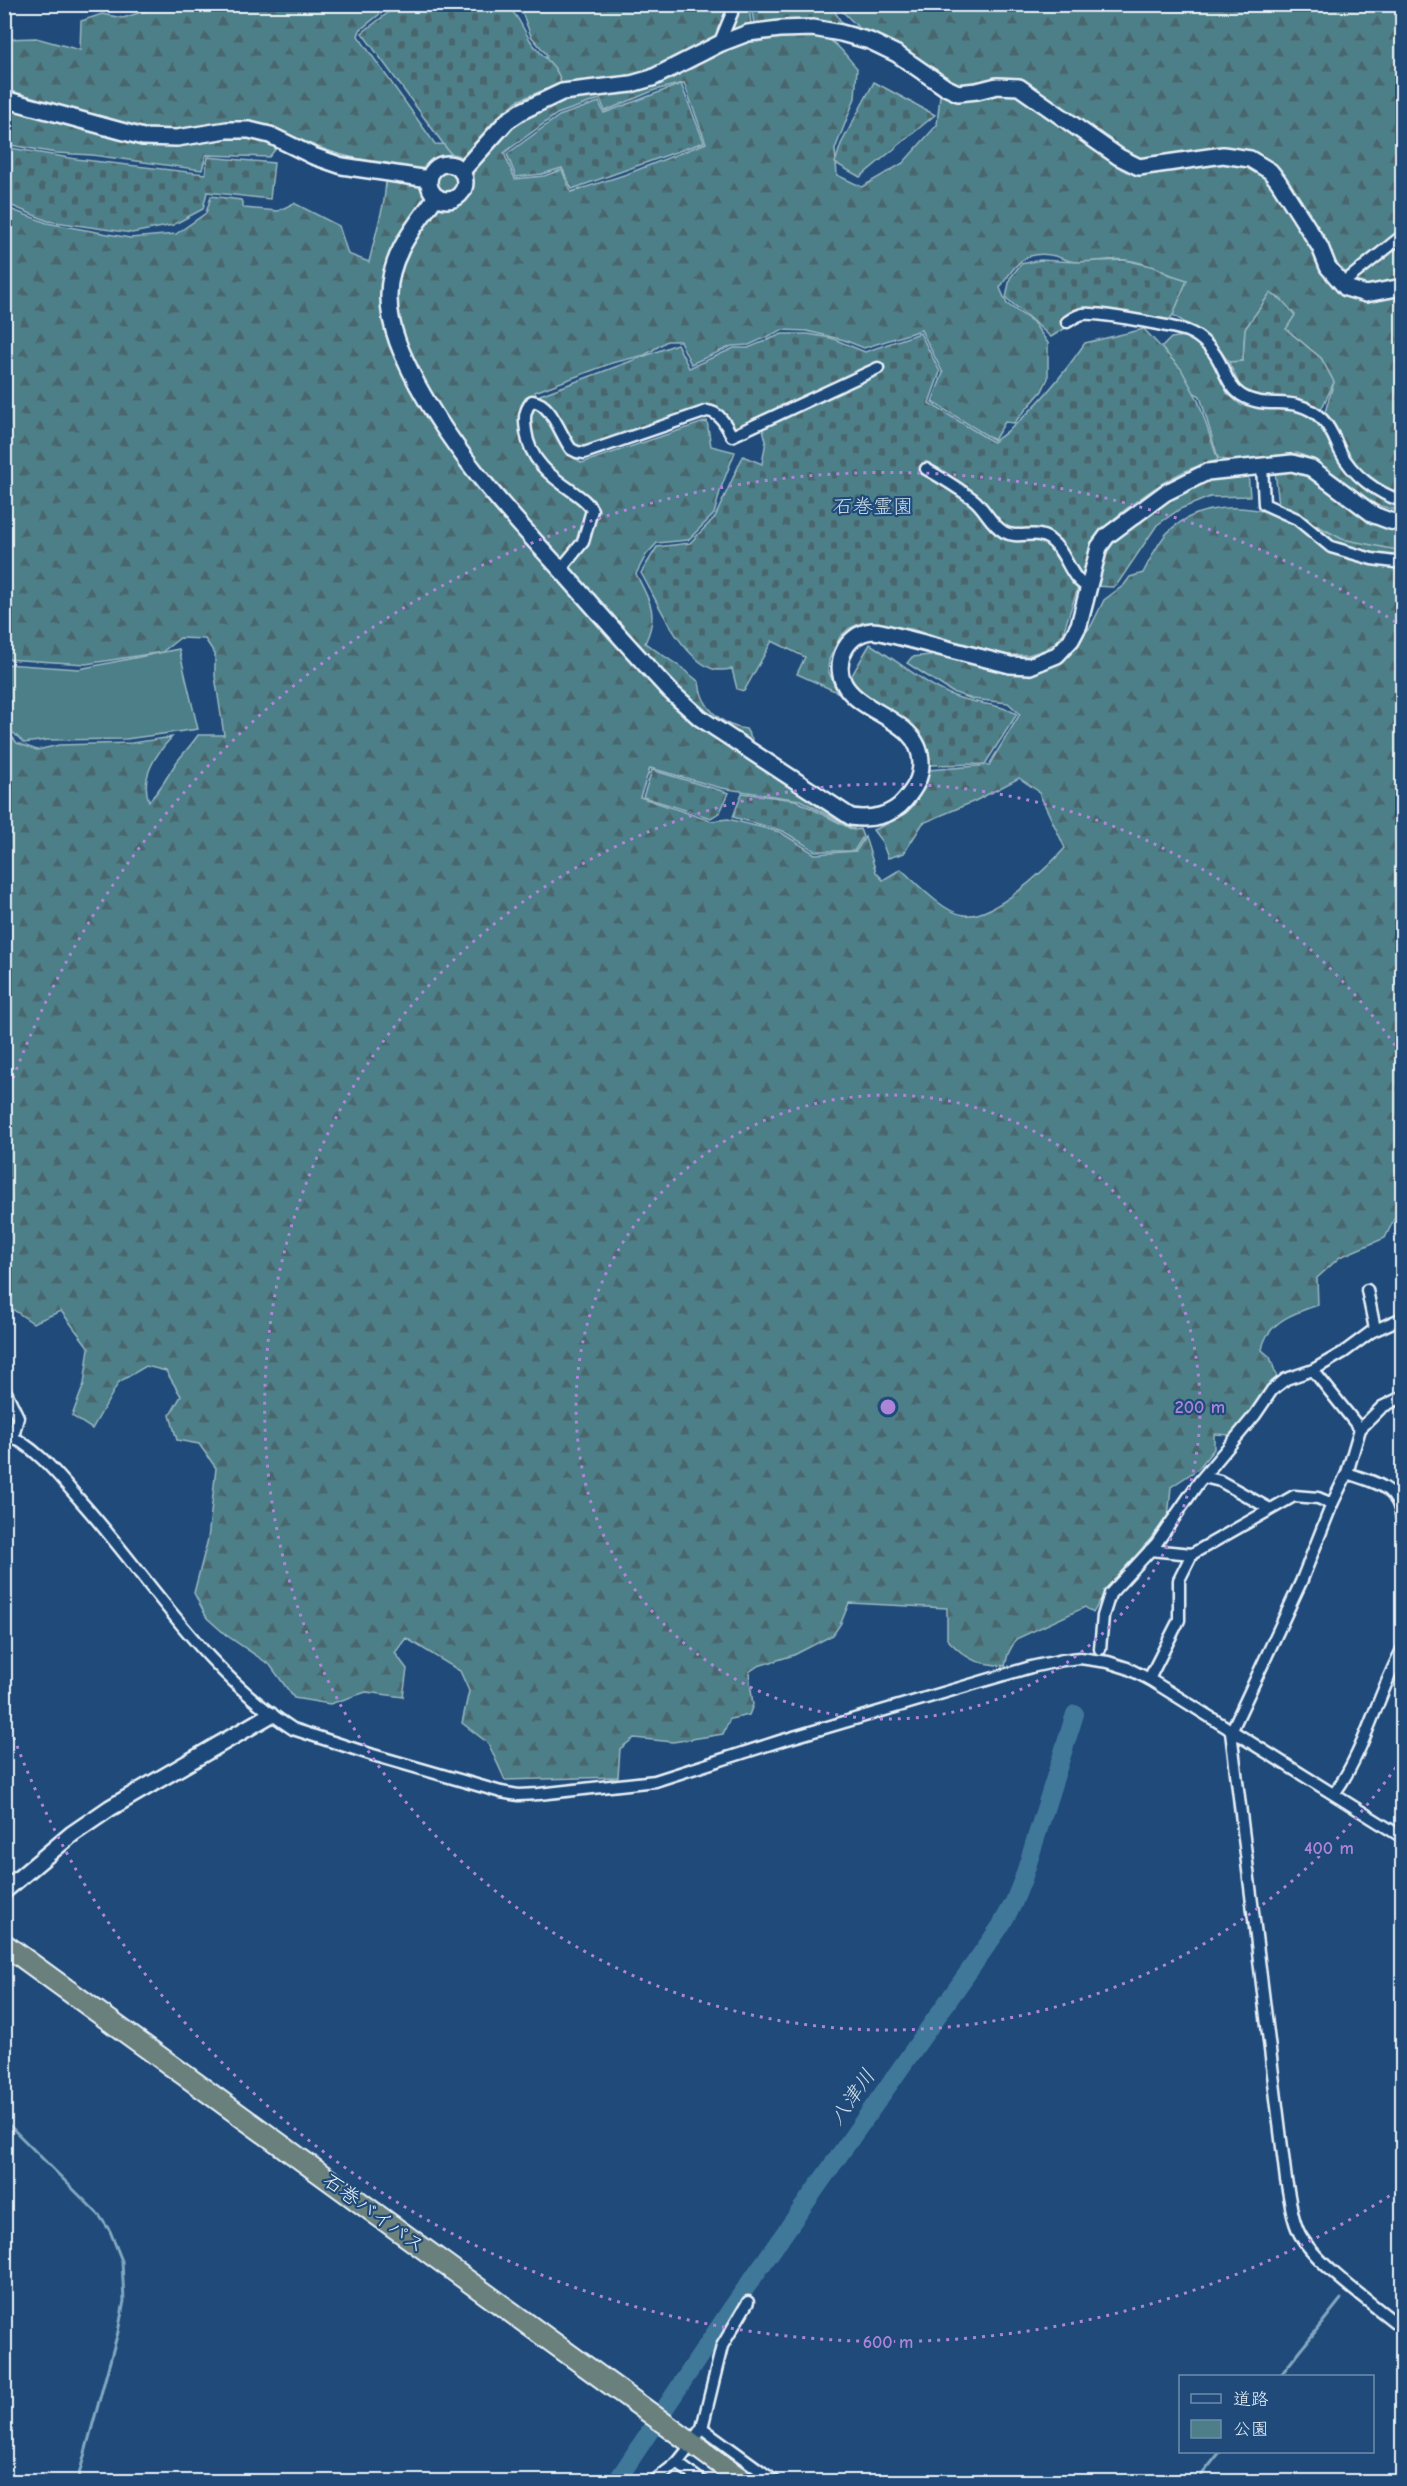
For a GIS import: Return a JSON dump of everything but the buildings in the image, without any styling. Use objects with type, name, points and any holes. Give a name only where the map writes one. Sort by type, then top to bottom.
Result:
[{"type":"highway","name":"石巻バイパス","points":[[4,1944],[645,2411],[745,2481]]},
{"type":"street","points":[[719,44],[733,4]]},
{"type":"street","points":[[462,171],[507,121],[538,102],[562,92],[631,84],[652,78],[719,44],[748,33],[813,28],[870,41],[897,54],[945,87],[958,93],[997,86],[1019,87],[1119,157],[1139,167],[1223,155],[1250,159],[1270,171],[1278,181],[1320,247],[1328,267],[1346,288],[1366,294],[1402,287]]},
{"type":"street","points":[[4,99],[143,137],[177,138],[227,130],[249,130],[270,135],[313,156],[342,166],[429,179]]},
{"type":"street","points":[[442,164],[453,165],[462,171],[466,182],[465,188],[458,197],[447,201],[436,197],[430,189],[429,179],[433,170],[442,164]]},
{"type":"street","points":[[436,197],[406,237],[392,269],[389,297],[392,326],[406,363],[437,421],[471,469],[560,570],[639,658],[700,718],[851,817],[863,819],[890,813],[903,803],[916,786],[921,770],[921,757],[914,739],[905,729],[855,697],[845,686],[839,671],[840,658],[848,645],[859,635],[872,631],[885,633],[1010,665],[1030,666],[1056,655],[1071,640],[1079,625],[1099,547],[1107,536],[1165,493],[1207,472],[1292,463],[1311,468],[1374,515],[1402,523]]},
{"type":"street","points":[[1342,284],[1402,236]]},
{"type":"street","points":[[1067,322],[1076,316],[1096,314],[1179,330],[1197,336],[1218,357],[1227,378],[1238,392],[1255,401],[1290,402],[1313,412],[1329,427],[1351,468],[1384,494],[1402,501]]},
{"type":"street","points":[[560,570],[583,542],[592,510],[589,505],[543,468],[533,455],[527,440],[525,424],[525,412],[532,401],[541,404],[550,413],[572,449],[584,453],[707,411],[719,416],[732,435],[878,368]]},
{"type":"street","points":[[1262,466],[1264,504],[1297,519],[1330,547],[1372,559],[1402,563]]},
{"type":"street","points":[[926,469],[974,500],[991,522],[1003,531],[1009,534],[1038,534],[1047,537],[1064,553],[1075,579],[1088,587]]},
{"type":"street","points":[[1367,1290],[1375,1329]]},
{"type":"street","points":[[1100,1649],[1103,1616],[1110,1594],[1150,1550],[1272,1390],[1286,1379],[1312,1370],[1344,1352],[1375,1329],[1402,1318]]},
{"type":"street","points":[[1312,1370],[1360,1430]]},
{"type":"street","points":[[4,1389],[18,1417],[9,1435],[26,1444],[52,1469],[147,1579],[209,1658],[270,1715],[293,1729],[331,1742],[468,1783],[518,1795],[655,1781],[780,1741],[1031,1667],[1080,1658],[1108,1662],[1149,1679],[1402,1837]]},
{"type":"street","points":[[1402,1397],[1382,1407],[1360,1430],[1347,1473],[1301,1582],[1231,1732],[1286,2180],[1295,2219],[1301,2237],[1311,2250],[1346,2283],[1402,2328]]},
{"type":"street","points":[[1347,1473],[1379,1484],[1395,1495],[1401,1504],[1402,1519]]},
{"type":"street","points":[[1204,1477],[1220,1480],[1270,1509]]},
{"type":"street","points":[[1149,1679],[1179,1620],[1179,1580],[1192,1554],[1294,1496],[1318,1498],[1332,1504]]},
{"type":"street","points":[[1150,1550],[1192,1554]]},
{"type":"street","points":[[1334,1794],[1343,1782],[1366,1734],[1390,1672],[1402,1650]]},
{"type":"street","points":[[4,1891],[72,1834],[110,1808],[270,1715]]},
{"type":"street","points":[[748,2302],[722,2346],[699,2432],[776,2481]]},
{"type":"street","points":[[653,2481],[677,2463],[684,2453]]},
{"type":"street","points":[[677,2463],[703,2481]]},
{"type":"green space","points":[[147,5],[391,5],[360,30],[358,36],[435,144],[451,145],[544,67],[547,55],[531,36],[523,15],[512,5],[749,5],[751,25],[757,42],[793,36],[813,36],[829,40],[857,68],[855,98],[835,149],[837,175],[862,187],[903,163],[937,125],[940,95],[888,57],[836,5],[1402,5],[1402,512],[1377,505],[1312,459],[1297,453],[1230,461],[1218,458],[1200,396],[1179,384],[977,462],[1147,352],[1162,347],[1171,338],[1185,336],[1198,341],[1214,357],[1227,393],[1241,405],[1291,409],[1308,415],[1325,412],[1334,382],[1321,358],[1286,329],[1282,300],[1270,294],[1245,329],[1243,361],[1229,362],[1212,340],[1173,315],[1186,280],[1132,261],[1077,262],[1041,254],[1026,258],[1014,267],[1000,288],[1007,304],[1033,322],[1048,343],[1048,378],[1042,391],[1014,423],[1005,422],[994,440],[932,402],[943,373],[921,330],[864,348],[844,340],[807,331],[782,330],[749,345],[732,346],[691,364],[680,341],[667,341],[645,355],[612,363],[535,392],[541,413],[558,433],[570,455],[582,463],[707,421],[711,446],[735,452],[714,514],[688,540],[657,543],[646,555],[636,574],[651,608],[651,624],[645,643],[699,682],[704,700],[722,720],[746,729],[752,739],[738,753],[854,822],[856,826],[853,829],[800,800],[721,788],[650,768],[640,797],[711,821],[728,819],[780,832],[815,854],[856,851],[865,837],[876,872],[883,880],[901,869],[939,903],[964,915],[976,914],[1004,901],[1033,879],[1065,848],[1038,791],[1019,778],[975,801],[923,823],[904,853],[888,858],[882,842],[873,830],[904,815],[910,809],[920,794],[928,770],[989,765],[1020,714],[1008,703],[972,699],[952,692],[907,663],[912,657],[939,654],[1031,676],[1067,655],[1091,626],[1104,600],[1124,585],[1130,577],[1143,573],[1167,533],[1179,523],[1206,511],[1235,508],[1280,515],[1279,505],[1328,532],[1402,551],[1402,1175],[1395,1179],[1398,1211],[1385,1238],[1340,1257],[1317,1278],[1318,1305],[1292,1315],[1269,1332],[1262,1350],[1270,1357],[1277,1377],[1232,1435],[1214,1434],[1214,1449],[1198,1469],[1171,1487],[1168,1519],[1108,1587],[1093,1613],[1085,1607],[1016,1639],[1005,1666],[973,1660],[947,1639],[947,1608],[849,1603],[833,1635],[794,1655],[758,1666],[749,1672],[753,1705],[749,1715],[730,1719],[723,1734],[673,1742],[634,1738],[620,1749],[618,1777],[505,1780],[488,1743],[462,1723],[469,1691],[460,1671],[406,1638],[395,1653],[407,1669],[403,1697],[366,1692],[330,1704],[294,1698],[270,1665],[226,1635],[207,1618],[194,1593],[208,1539],[216,1468],[199,1444],[177,1440],[170,1415],[181,1396],[166,1371],[146,1366],[119,1382],[92,1429],[72,1416],[84,1384],[89,1348],[61,1311],[33,1323],[5,1304],[5,728],[17,743],[37,750],[59,745],[132,743],[172,737],[160,751],[148,775],[146,783],[149,801],[198,735],[224,735],[215,676],[215,654],[205,639],[180,638],[162,652],[86,664],[5,659],[5,207],[47,223],[130,238],[176,234],[206,213],[211,196],[241,200],[244,208],[278,211],[294,203],[339,226],[348,254],[369,262],[384,201],[388,163],[336,153],[288,134],[269,157],[206,155],[202,170],[92,155],[56,153],[5,144],[4,39],[36,38],[80,50],[81,21],[102,14],[123,18],[148,10]],"holes":[[[684,83],[706,143],[627,174],[571,192],[562,170],[544,176],[515,179],[504,153],[557,114],[600,99],[605,111],[655,90]]]},
{"type":"green space","points":[[398,5],[506,5],[517,17],[530,40],[556,70],[561,83],[517,101],[496,119],[462,157],[450,153],[362,33]]},
{"type":"green space","points":[[751,5],[831,5],[843,25],[814,22],[754,24]]},
{"type":"green space","points":[[874,82],[935,115],[860,177],[835,163],[841,144]]},
{"type":"green space","points":[[681,84],[704,142],[572,189],[562,168],[542,174],[516,177],[507,154],[559,116],[599,102],[604,113]]},
{"type":"green space","points":[[4,147],[76,159],[205,174],[208,157],[274,163],[270,199],[207,192],[203,209],[173,225],[132,233],[48,221],[5,203]]},
{"type":"green space","points":[[1040,260],[1076,262],[1125,260],[1155,267],[1187,280],[1173,315],[1166,323],[1086,309],[1069,326],[1051,337],[1006,298],[1010,278],[1021,264]]},
{"type":"green space","points":[[1270,293],[1282,300],[1295,315],[1286,329],[1321,358],[1334,382],[1321,410],[1301,402],[1253,396],[1241,389],[1229,362],[1243,361],[1245,329]]},
{"type":"green space","name":"石巻霊園","points":[[1144,329],[1181,369],[1198,400],[1218,460],[1187,470],[1160,485],[1135,502],[1102,530],[1094,539],[1063,633],[1056,642],[1044,650],[1028,655],[1006,655],[911,629],[863,622],[848,629],[840,637],[829,660],[828,670],[837,692],[797,674],[805,657],[772,641],[744,691],[737,689],[732,669],[715,670],[701,663],[680,641],[641,573],[657,547],[690,543],[715,517],[743,456],[762,464],[766,441],[762,425],[730,440],[717,419],[709,415],[577,457],[549,415],[540,395],[677,344],[689,368],[734,348],[748,348],[782,334],[808,334],[831,338],[865,352],[920,333],[940,372],[929,403],[993,442],[1044,397],[1085,343]]},
{"type":"green space","points":[[1275,471],[1298,471],[1377,523],[1402,529],[1402,551],[1342,539],[1279,505]]},
{"type":"green space","points":[[1248,473],[1250,496],[1210,497],[1180,509],[1157,525],[1118,583],[1113,587],[1093,586],[1108,542],[1172,494],[1201,481]]},
{"type":"green space","points":[[870,644],[943,691],[962,699],[1010,710],[1017,714],[985,764],[927,765],[924,749],[848,682]]},
{"type":"green space","points":[[179,649],[198,729],[126,739],[47,740],[24,743],[5,725],[5,664],[79,669]]},
{"type":"green space","points":[[652,770],[729,793],[720,812],[711,818],[643,797]]},
{"type":"green space","points":[[742,793],[795,800],[853,830],[860,829],[863,837],[854,851],[815,851],[783,831],[733,817]]},
{"type":"waterway","name":"八津川","points":[[616,2482],[731,2309],[1000,1927],[1023,1879],[1075,1714]]},
{"type":"waterway","points":[[4,2120],[99,2215],[110,2231],[122,2261],[124,2301],[118,2332],[77,2482]]},
{"type":"waterway","points":[[1281,2375],[1341,2299]]},
{"type":"waterway","points":[[1196,2482],[1219,2453]]}]
